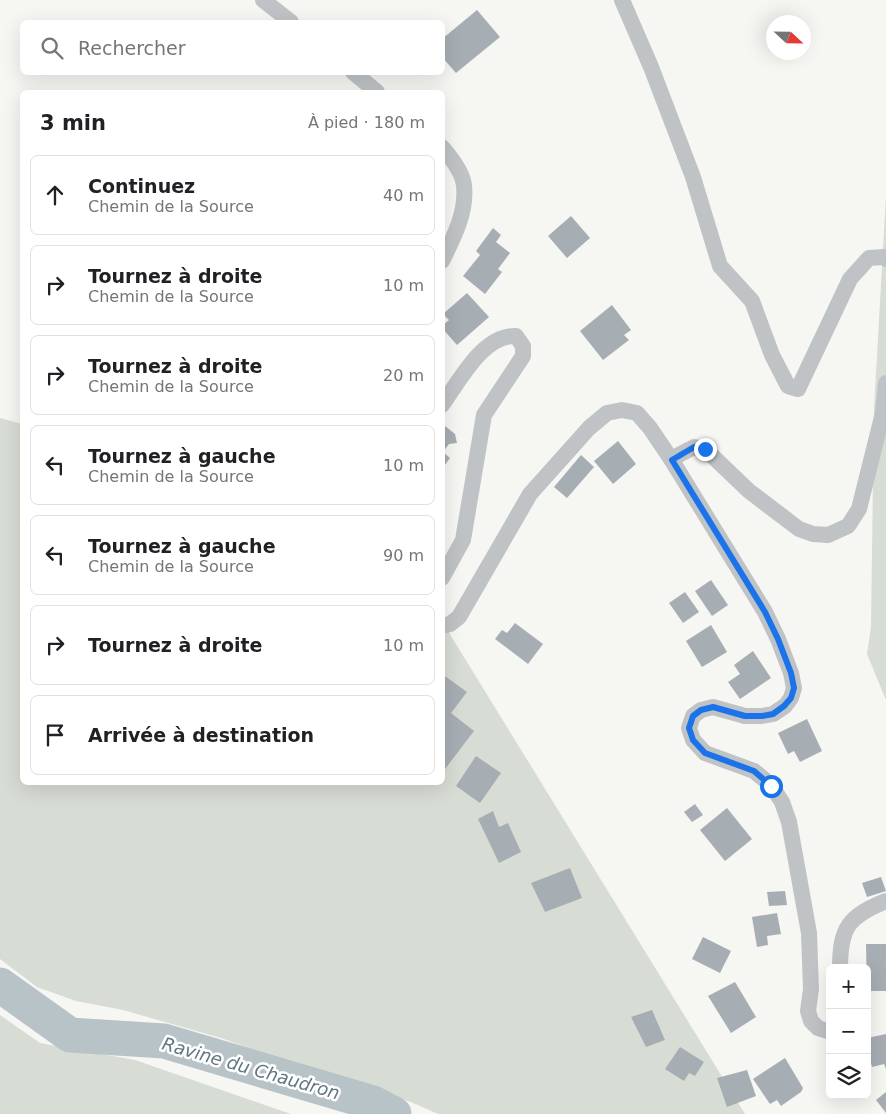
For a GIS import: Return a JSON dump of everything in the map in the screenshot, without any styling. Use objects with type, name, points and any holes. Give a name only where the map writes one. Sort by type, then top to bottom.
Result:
[{"type":"street","points":[[263,0],[288,20]]},
{"type":"street","points":[[622,0],[651,67],[693,177],[720,266],[752,301],[772,355],[788,386],[798,390],[850,279],[869,258],[884,257],[886,259]]},
{"type":"street","points":[[357,75],[375,90]]},
{"type":"street","points":[[445,151],[455,164],[464,184],[464,205],[456,232],[445,255]]},
{"type":"street","points":[[445,401],[475,358],[506,336],[516,336],[523,346],[523,356],[484,415],[463,540],[445,573]]},
{"type":"street","points":[[672,460],[694,447],[705,449],[749,491],[799,529],[813,534],[828,535],[848,526],[859,509],[883,413],[886,383]]},
{"type":"street","points":[[445,625],[459,617],[530,494],[589,428],[607,414],[622,410],[637,414],[672,460],[765,612],[791,673],[794,688],[791,698],[773,714],[745,716],[713,707],[701,710],[693,716],[689,728],[693,740],[705,753],[754,771],[771,786],[782,802],[789,822],[809,933],[811,989],[808,1011],[812,1021],[818,1028],[826,1031]]},
{"type":"street","points":[[840,964],[842,936],[849,923],[859,913],[886,901]]},
{"type":"shaded area","points":[[886,196],[886,700],[867,654],[871,627],[874,409]]},
{"type":"shaded area","points":[[0,418],[20,423],[20,785],[445,785],[445,626],[745,1114],[438,1114],[411,1102],[323,1075],[221,1038],[123,1010],[76,1001],[37,987],[0,959]]},
{"type":"shaded area","points":[[0,1015],[40,1043],[135,1060],[291,1114],[0,1114]]},
{"type":"building","points":[[477,10],[500,37],[456,73],[445,60],[445,37]]},
{"type":"building","points":[[571,216],[590,238],[567,258],[548,236]]},
{"type":"building","points":[[493,228],[501,235],[496,242],[510,253],[498,269],[502,272],[485,294],[463,276],[480,255],[476,251]]},
{"type":"building","points":[[467,293],[489,317],[457,345],[445,331],[445,323],[449,320],[445,316],[445,312]]},
{"type":"building","points":[[612,305],[631,330],[624,335],[629,340],[603,360],[580,331]]},
{"type":"building","points":[[445,426],[455,434],[457,443],[449,444],[445,449]]},
{"type":"building","points":[[618,441],[636,464],[613,484],[594,461]]},
{"type":"building","points":[[445,454],[450,458],[445,465]]},
{"type":"building","points":[[581,455],[594,467],[567,498],[554,487]]},
{"type":"building","points":[[711,580],[728,605],[712,616],[695,591]]},
{"type":"building","points":[[685,592],[699,612],[683,623],[669,603]]},
{"type":"building","points":[[515,623],[543,644],[528,664],[495,639],[502,630],[507,633]]},
{"type":"building","points":[[711,625],[727,652],[702,667],[686,641]]},
{"type":"building","points":[[753,651],[771,678],[740,699],[728,682],[740,674],[734,665]]},
{"type":"building","points":[[445,676],[467,692],[451,713],[474,731],[445,769]]},
{"type":"building","points":[[807,719],[822,751],[800,762],[794,751],[788,754],[778,733]]},
{"type":"building","points":[[476,756],[501,773],[480,803],[456,786]]},
{"type":"building","points":[[695,804],[703,815],[692,822],[684,812]]},
{"type":"building","points":[[727,808],[752,839],[725,861],[700,830]]},
{"type":"building","points":[[493,811],[499,827],[508,823],[521,852],[499,863],[478,819]]},
{"type":"building","points":[[570,868],[582,898],[545,912],[531,883]]},
{"type":"building","points":[[881,877],[886,891],[867,897],[862,883]]},
{"type":"building","points":[[785,891],[787,905],[769,906],[767,892]]},
{"type":"building","points":[[777,913],[781,934],[767,936],[768,945],[757,947],[752,917]]},
{"type":"building","points":[[703,937],[731,951],[720,973],[692,959]]},
{"type":"building","points":[[866,944],[886,944],[886,991],[871,991],[871,964],[866,964]]},
{"type":"building","points":[[735,982],[756,1017],[731,1033],[708,996]]},
{"type":"building","points":[[652,1010],[665,1040],[646,1047],[631,1017]]},
{"type":"building","points":[[886,1034],[886,1069],[884,1064],[872,1067],[871,1037]]},
{"type":"building","points":[[680,1047],[704,1062],[695,1076],[689,1073],[684,1081],[665,1069]]},
{"type":"building","points":[[785,1058],[803,1088],[801,1092],[781,1106],[777,1100],[770,1104],[753,1079]]},
{"type":"building","points":[[747,1070],[756,1096],[727,1107],[717,1078]]},
{"type":"building","points":[[886,1092],[886,1113],[876,1100]]},
{"type":"waterway","name":"Ravine du Chaudron","points":[[0,985],[70,1035],[164,1041],[373,1103],[394,1114]]},
{"type":"route","points":[[705,449],[694,447],[672,460],[765,612],[791,673],[794,688],[791,698],[773,714],[745,716],[713,707],[701,710],[693,716],[689,728],[693,740],[705,753],[754,771],[771,786]]}]
